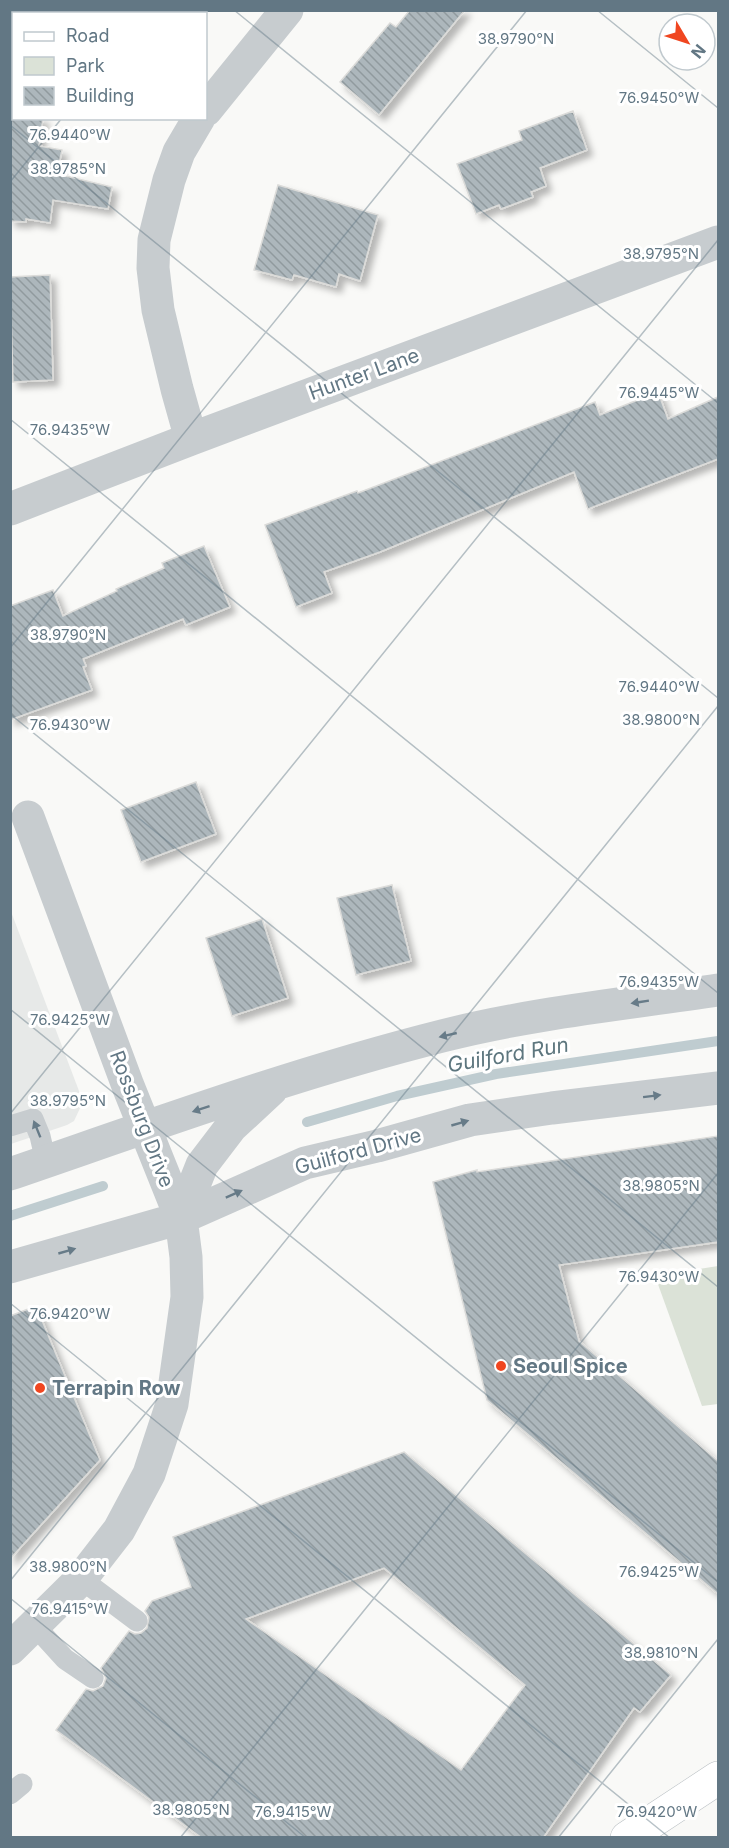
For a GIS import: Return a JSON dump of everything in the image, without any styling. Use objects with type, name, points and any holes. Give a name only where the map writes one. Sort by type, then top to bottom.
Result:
[{"type":"street","points":[[207,109],[287,10]]},
{"type":"street","points":[[191,439],[158,310],[153,268],[154,240],[169,180],[179,152],[198,120]]},
{"type":"street","name":"Hunter Lane","points":[[10,509],[718,242]]},
{"type":"street","name":"Rossburg Drive","points":[[28,817],[144,1128],[181,1218]]},
{"type":"street","points":[[10,1174],[279,1083],[443,1036],[504,1023],[718,990]]},
{"type":"street","points":[[10,1649],[81,1579],[119,1530],[151,1467],[172,1404],[187,1297],[186,1257],[181,1218],[202,1165],[231,1126],[279,1083]]},
{"type":"street","name":"Guilford Drive","points":[[10,1267],[181,1218],[305,1163],[470,1120],[718,1088]]},
{"type":"street","points":[[627,1838],[718,1778]]},
{"type":"lane","points":[[10,1126],[33,1119],[46,1162]]},
{"type":"lane","points":[[81,1579],[137,1621]]},
{"type":"lane","points":[[35,1626],[65,1659],[93,1678]]},
{"type":"shaded area","points":[[10,909],[79,1091],[81,1106],[74,1121],[67,1125],[11,1144]]},
{"type":"green space","points":[[718,1266],[718,1404],[702,1406],[655,1276]]},
{"type":"building","points":[[410,10],[465,10],[379,115],[340,82],[390,23],[396,27]]},
{"type":"building","points":[[573,111],[587,150],[540,168],[546,186],[531,192],[533,197],[501,209],[499,205],[476,214],[457,164],[522,140],[519,131]]},
{"type":"building","points":[[10,118],[12,120],[43,120],[39,146],[62,150],[57,174],[112,187],[108,209],[53,200],[50,223],[26,219],[26,222],[10,221]]},
{"type":"building","points":[[278,185],[378,215],[360,281],[339,274],[336,287],[294,275],[292,280],[254,270]]},
{"type":"building","points":[[50,275],[53,380],[13,382],[10,277]]},
{"type":"building","points":[[658,392],[668,419],[718,397],[718,459],[588,509],[574,472],[380,552],[324,572],[332,593],[296,607],[265,525],[357,491],[358,493],[595,402],[600,415]]},
{"type":"building","points":[[204,546],[230,607],[186,625],[183,619],[83,659],[86,666],[83,667],[92,690],[10,720],[10,606],[53,590],[63,616],[164,568],[162,563]]},
{"type":"building","points":[[196,782],[216,834],[141,862],[121,810]]},
{"type":"building","points":[[392,885],[411,961],[356,975],[337,898]]},
{"type":"building","points":[[262,919],[288,998],[232,1016],[206,938]]},
{"type":"building","points":[[718,1136],[718,1242],[559,1265],[579,1341],[718,1461],[718,1594],[487,1400],[433,1182],[477,1170],[477,1172]]},
{"type":"building","name":"Terrapin Row","points":[[36,1306],[100,1460],[10,1559],[10,1316]]},
{"type":"building","points":[[404,1452],[671,1675],[640,1712],[634,1708],[543,1838],[202,1838],[56,1730],[86,1689],[93,1691],[103,1686],[106,1678],[101,1668],[129,1631],[135,1634],[141,1633],[147,1628],[149,1617],[145,1611],[152,1601],[191,1587],[173,1537]],"holes":[[[384,1568],[525,1685],[461,1770],[246,1619]]]},
{"type":"waterway","name":"Guilford Run","points":[[307,1122],[397,1096],[496,1074],[718,1041]]},
{"type":"waterway","name":"Guilford Run","points":[[10,1216],[103,1186]]},
{"type":"place","name":"Seoul Spice","points":[[501,1366]]},
{"type":"place","name":"Terrapin Row","points":[[40,1388]]}]
